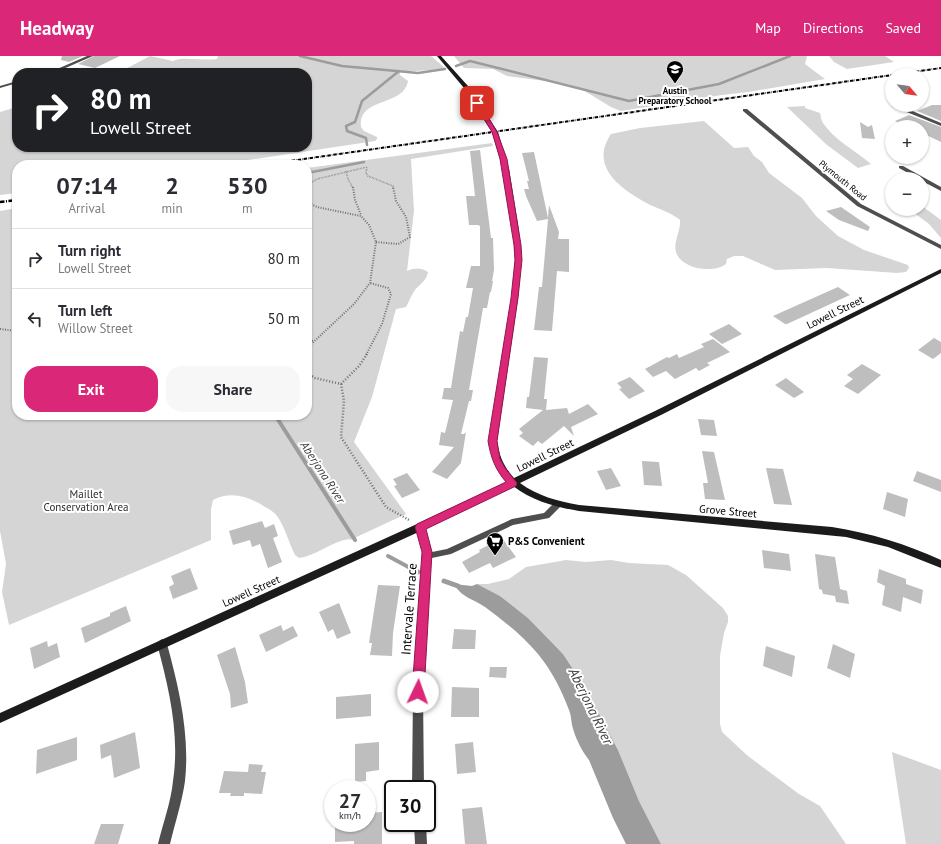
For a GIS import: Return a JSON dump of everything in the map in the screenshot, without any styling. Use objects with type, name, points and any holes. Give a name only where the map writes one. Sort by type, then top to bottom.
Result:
[{"type":"main road","points":[[439,56],[462,83],[491,126],[499,145],[508,181],[516,231],[518,260],[515,298],[493,441],[496,459],[502,471],[512,483]]},
{"type":"main road","name":"Lowell Street","points":[[0,718],[420,527],[658,413],[941,271]]},
{"type":"main road","name":"Grove Street","points":[[512,483],[526,492],[558,504],[587,510],[854,534],[898,545],[941,564]]},
{"type":"street","points":[[62,68],[92,56]]},
{"type":"street","points":[[0,87],[12,83]]},
{"type":"street","name":"Plymouth Road","points":[[746,110],[859,205],[941,247]]},
{"type":"street","points":[[910,112],[941,126]]},
{"type":"street","points":[[901,167],[941,189]]},
{"type":"street","name":"Intervale Terrace","points":[[418,780],[418,699],[427,556],[426,545],[420,527]]},
{"type":"street","points":[[162,644],[175,698],[180,761],[176,796],[164,844]]},
{"type":"street","points":[[420,832],[421,844]]},
{"type":"lane","points":[[427,556],[448,552],[512,522],[546,516],[558,504]]},
{"type":"path","points":[[312,182],[317,179],[346,171],[367,167],[366,173],[368,176],[391,184],[395,189],[396,201],[406,217],[410,237],[404,242],[396,244],[376,242]]},
{"type":"path","points":[[313,341],[344,313],[370,283],[376,242],[369,225],[361,216],[355,200],[354,189],[348,179],[346,171]]},
{"type":"path","points":[[312,204],[317,207],[361,216]]},
{"type":"path","points":[[341,384],[367,357],[378,337],[389,304],[391,294],[388,288],[370,283]]},
{"type":"path","points":[[0,329],[12,330]]},
{"type":"path","points":[[312,376],[341,384]]},
{"type":"path","points":[[341,384],[344,394],[341,437],[344,443],[386,507],[420,527]]},
{"type":"green space","points":[[150,56],[173,61],[182,59],[217,59],[218,56],[431,56],[446,69],[400,72],[400,75],[408,81],[405,89],[398,95],[373,106],[366,111],[362,117],[361,127],[364,131],[377,137],[375,141],[312,150],[312,68],[127,68]]},
{"type":"green space","name":"Austin Preparatory School","points":[[454,56],[807,56],[805,64],[825,79],[621,111],[611,107],[583,90],[561,83],[507,76],[493,69],[464,68]]},
{"type":"green space","points":[[829,56],[885,56],[894,62],[847,69],[834,62]]},
{"type":"green space","points":[[805,106],[805,108],[820,113],[821,120],[833,135],[871,164],[858,168],[827,145],[787,107]]},
{"type":"green space","points":[[12,108],[12,152],[302,152],[248,160],[12,160],[12,194],[0,195],[0,112]]},
{"type":"green space","points":[[704,121],[734,148],[748,147],[754,156],[762,162],[769,173],[802,198],[816,216],[838,236],[864,250],[908,265],[909,268],[906,272],[897,273],[827,268],[775,270],[743,256],[734,256],[727,259],[726,264],[713,269],[698,268],[684,262],[679,258],[675,248],[680,220],[650,205],[620,185],[612,177],[606,167],[604,157],[605,146],[611,134],[640,128]]},
{"type":"green space","name":"Maillet Conservation Area","points":[[492,143],[493,146],[411,159],[414,211],[407,271],[417,268],[428,272],[425,280],[414,292],[406,307],[396,309],[372,397],[354,442],[406,514],[350,540],[336,543],[311,555],[299,558],[295,555],[282,525],[273,512],[259,503],[239,496],[233,495],[220,497],[213,500],[211,509],[211,540],[9,625],[2,592],[6,564],[0,531],[0,211],[12,209],[12,420],[312,420],[312,167]]},
{"type":"green space","points":[[929,211],[941,220],[941,238],[929,224],[918,216],[929,216]]},
{"type":"green space","points":[[566,560],[586,562],[611,560],[629,563],[668,565],[686,575],[723,608],[728,616],[728,622],[724,633],[720,656],[720,724],[722,732],[748,756],[799,794],[820,806],[846,844],[661,844],[639,801],[618,750],[586,689],[563,654],[528,618],[500,596],[477,584],[488,584],[509,579],[526,567]]},
{"type":"green space","points":[[892,752],[941,770],[941,844],[906,844]]},
{"type":"water","points":[[454,584],[472,586],[477,584],[500,596],[528,618],[563,654],[586,689],[618,750],[639,801],[661,844],[626,844],[613,818],[589,760],[583,752],[577,739],[572,725],[570,712],[556,680],[548,667],[532,647],[513,629],[485,607],[460,592]]},
{"type":"building","points":[[62,56],[83,56],[69,62],[61,60]]},
{"type":"building","points":[[94,56],[120,56],[95,68],[78,64]]},
{"type":"building","points":[[941,105],[941,121],[919,112],[929,112],[929,106]]},
{"type":"building","points":[[909,115],[922,120],[897,120]]},
{"type":"building","points":[[860,122],[868,127],[872,125],[875,139],[862,138]]},
{"type":"building","points":[[929,122],[941,127],[941,142],[929,136]]},
{"type":"building","points":[[480,150],[491,238],[493,238],[493,281],[487,308],[483,308],[469,390],[473,390],[461,434],[466,432],[461,463],[447,479],[432,472],[454,447],[439,445],[441,432],[445,433],[453,400],[442,399],[444,388],[451,388],[460,331],[463,332],[466,317],[468,317],[473,288],[466,288],[471,266],[480,266],[480,226],[469,225],[466,196],[475,196],[470,151]]},
{"type":"building","points":[[534,152],[548,218],[549,205],[559,232],[558,239],[569,239],[569,272],[557,271],[552,331],[534,330],[539,287],[542,287],[548,219],[537,221],[524,189],[529,189],[527,181],[529,181],[522,153]]},
{"type":"building","points":[[841,207],[870,227],[868,231],[839,220],[826,211]]},
{"type":"building","points":[[838,287],[850,295],[787,324],[773,316]]},
{"type":"building","points":[[729,324],[742,334],[722,344],[709,334]]},
{"type":"building","points":[[934,338],[941,342],[941,353],[933,359],[918,350]]},
{"type":"building","points":[[713,339],[730,352],[707,363],[710,365],[699,371],[696,368],[675,379],[666,371],[653,377],[645,369],[667,357],[669,358],[677,354],[679,358],[704,347],[701,344]]},
{"type":"building","points":[[534,357],[548,358],[544,399],[547,399],[546,410],[567,408],[569,414],[588,404],[598,414],[571,427],[574,436],[564,426],[542,444],[538,441],[533,446],[519,436],[523,433],[519,429],[543,410],[526,408],[527,397],[529,397]]},
{"type":"building","points":[[862,364],[881,375],[858,394],[844,386],[853,379],[847,375]]},
{"type":"building","points":[[630,377],[645,391],[629,399],[619,389],[622,388],[617,383]]},
{"type":"building","points":[[786,378],[804,392],[794,398],[775,385]]},
{"type":"building","points":[[698,419],[714,420],[717,436],[701,435]]},
{"type":"building","points":[[702,451],[714,452],[725,500],[705,499],[703,483],[708,483]]},
{"type":"building","points":[[642,461],[659,462],[662,486],[644,485]]},
{"type":"building","points":[[611,468],[621,486],[606,490],[597,471]]},
{"type":"building","points":[[766,468],[783,469],[792,505],[774,504]]},
{"type":"building","points":[[917,471],[941,480],[941,492],[913,481]]},
{"type":"building","points":[[407,473],[420,490],[402,498],[394,486],[397,485],[393,479]]},
{"type":"building","points":[[887,492],[908,499],[905,517],[883,509]]},
{"type":"building","points":[[262,521],[265,528],[274,524],[278,536],[273,538],[282,562],[268,568],[260,544],[252,547],[250,540],[233,545],[229,531]]},
{"type":"building","name":"P&S Convenient","points":[[502,538],[516,557],[493,568],[490,563],[469,573],[462,562],[480,552],[479,550]]},
{"type":"building","points":[[762,550],[789,554],[791,571],[764,568]]},
{"type":"building","points":[[815,554],[835,557],[840,589],[847,591],[849,604],[836,602],[835,596],[823,594],[822,590],[819,589]]},
{"type":"building","points":[[190,568],[198,589],[173,599],[169,587],[174,584],[171,576]]},
{"type":"building","points":[[879,569],[906,579],[906,584],[923,590],[921,604],[903,597],[901,612],[882,605],[885,586],[877,582]]},
{"type":"building","points":[[378,585],[400,586],[393,633],[392,656],[370,655],[372,643],[369,643]]},
{"type":"building","points":[[339,603],[351,633],[337,639],[333,629],[328,632],[319,612]]},
{"type":"building","points":[[126,606],[131,621],[85,643],[81,628],[110,616],[110,613]]},
{"type":"building","points":[[281,625],[283,631],[293,626],[298,636],[266,652],[259,635]]},
{"type":"building","points":[[454,629],[476,630],[475,649],[452,649]]},
{"type":"building","points":[[47,641],[48,647],[57,643],[60,657],[34,669],[30,648]]},
{"type":"building","points":[[833,644],[855,654],[850,678],[827,668]]},
{"type":"building","points":[[766,646],[795,656],[792,677],[763,666]]},
{"type":"building","points":[[235,647],[245,682],[248,703],[231,708],[230,694],[217,655]]},
{"type":"building","points":[[490,667],[507,667],[506,678],[489,677]]},
{"type":"building","points":[[452,687],[479,688],[479,717],[451,717]]},
{"type":"building","points":[[371,694],[371,716],[336,719],[336,697]]},
{"type":"building","points":[[135,732],[140,768],[114,778],[111,755],[101,759],[100,745]]},
{"type":"building","points":[[77,737],[77,760],[36,774],[37,750]]},
{"type":"building","points":[[379,742],[379,770],[366,772],[366,780],[355,780],[355,744]]},
{"type":"building","points":[[473,742],[476,772],[457,774],[455,744]]},
{"type":"building","points":[[249,764],[263,765],[261,772],[266,772],[262,794],[244,793],[244,796],[230,796],[231,793],[219,793],[224,771],[248,772]]},
{"type":"building","points":[[482,807],[487,844],[465,844],[462,809]]},
{"type":"building","points":[[376,812],[382,812],[382,844],[354,844],[354,841],[335,842],[335,832],[376,832]]},
{"type":"building","points":[[101,824],[124,824],[118,844],[94,844]]},
{"type":"waterway","points":[[300,56],[342,66],[399,71]]},
{"type":"waterway","points":[[456,66],[470,61],[629,101],[719,84],[790,56]]},
{"type":"waterway","points":[[399,71],[418,73],[445,69]]},
{"type":"waterway","name":"Aberjona River","points":[[367,145],[366,138],[347,131],[346,126],[355,122],[362,101],[399,71]]},
{"type":"waterway","name":"Aberjona River","points":[[312,172],[364,162]]},
{"type":"waterway","name":"Aberjona River","points":[[278,420],[355,540]]},
{"type":"waterway","name":"Aberjona River","points":[[388,556],[414,570]]},
{"type":"waterway","name":"Aberjona River","points":[[414,570],[418,572]]},
{"type":"waterway","name":"Aberjona River","points":[[444,581],[458,586]]},
{"type":"railway","points":[[297,160],[941,68]]},
{"type":"railway","points":[[0,202],[12,201]]},
{"type":"place","name":"Austin Preparatory School","points":[[675,84]]},
{"type":"place","name":"P&S Convenient","points":[[495,556]]},
{"type":"route","points":[[418,692],[427,562],[426,545],[420,527],[512,483],[506,477],[496,459],[493,450],[493,441],[515,298],[518,260],[516,231],[504,159],[495,132],[477,103]]}]
